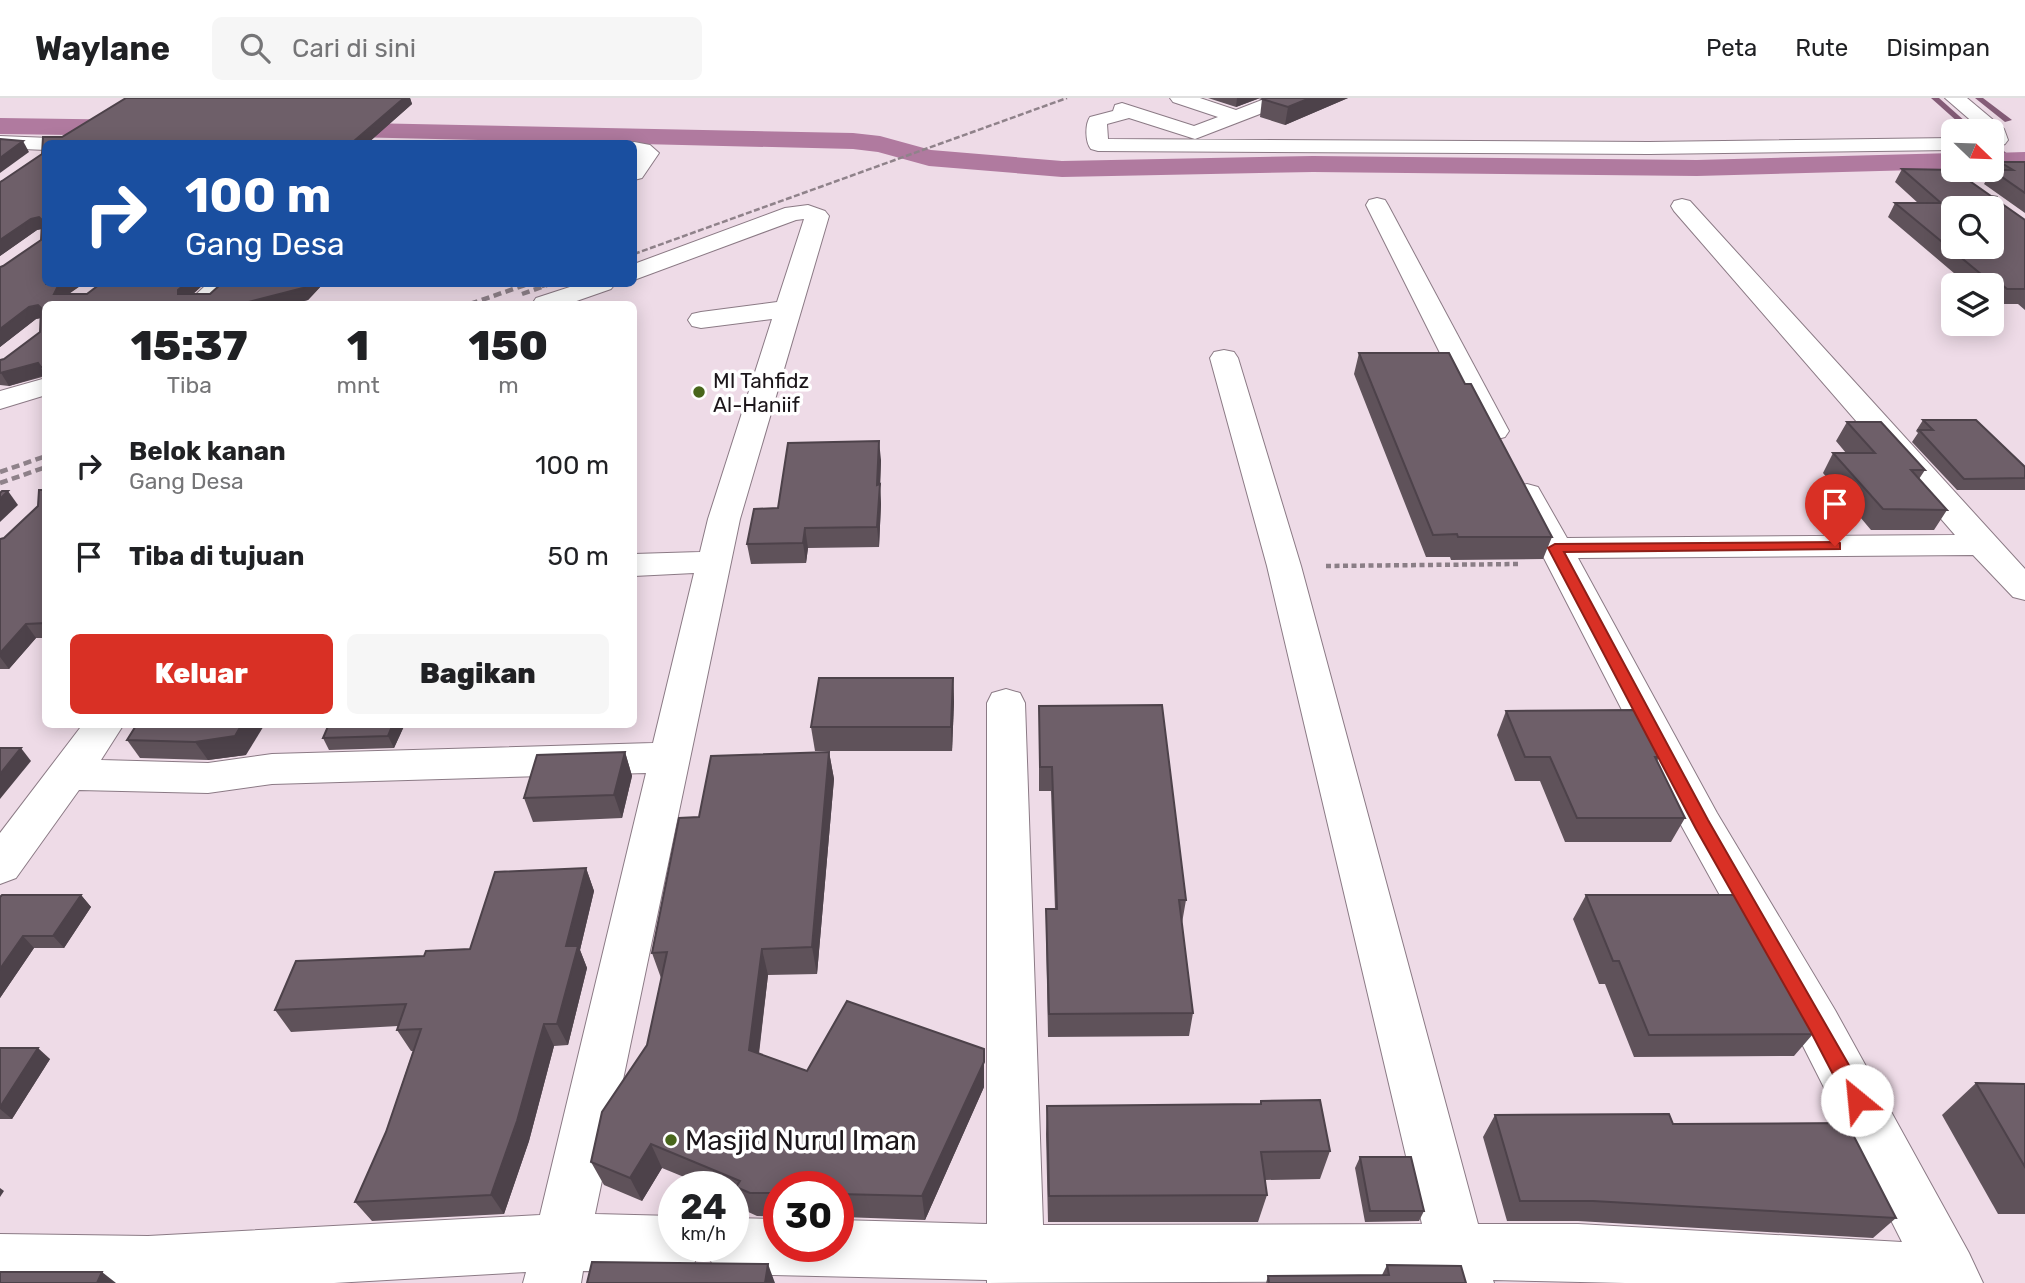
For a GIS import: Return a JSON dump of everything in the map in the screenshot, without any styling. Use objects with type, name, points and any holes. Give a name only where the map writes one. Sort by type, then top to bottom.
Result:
[{"type":"street","points":[[1152,98],[1097,121],[1098,145],[1649,148],[1941,144]]},
{"type":"street","points":[[1180,98],[1239,117]]},
{"type":"street","points":[[1121,112],[1195,133],[1284,98]]},
{"type":"street","points":[[1955,98],[1980,119]]},
{"type":"street","points":[[1121,112],[1127,145]]},
{"type":"street","points":[[0,142],[42,144]]},
{"type":"street","points":[[1912,144],[1934,160]]},
{"type":"street","points":[[637,148],[648,153],[637,169]]},
{"type":"street","points":[[1377,205],[1702,825],[1818,1026],[1952,1278]]},
{"type":"street","points":[[1682,206],[1982,545],[2025,589]]},
{"type":"street","points":[[556,1262],[724,519],[817,216],[813,212],[786,215],[637,271]]},
{"type":"street","points":[[202,301],[218,287]]},
{"type":"street","points":[[554,301],[593,287]]},
{"type":"street","points":[[701,320],[788,309]]},
{"type":"street","points":[[1224,358],[1284,566],[1461,1268]]},
{"type":"street","points":[[0,400],[42,387]]},
{"type":"street","points":[[1559,556],[1982,545]]},
{"type":"street","points":[[637,565],[715,562]]},
{"type":"street","points":[[1006,703],[1016,1268]]},
{"type":"street","points":[[0,866],[102,728]]},
{"type":"street","points":[[68,774],[208,778],[272,769],[670,758]]},
{"type":"street","points":[[0,1262],[143,1274],[556,1262],[658,1246]]},
{"type":"street","points":[[749,1247],[1016,1268],[1461,1268],[1578,1252],[1952,1278]]},
{"type":"path","points":[[1284,566],[1559,556]]},
{"type":"building","points":[[126,98],[404,98],[355,140],[43,140],[43,137],[62,137]]},
{"type":"building","points":[[1310,98],[1288,107],[1262,99]]},
{"type":"building","points":[[0,139],[23,141],[0,158]]},
{"type":"building","points":[[42,154],[42,220],[39,217],[31,219],[0,240],[0,182]]},
{"type":"building","points":[[2004,162],[2025,162],[2025,193],[2004,178],[2004,170],[2013,170]]},
{"type":"building","points":[[1902,169],[1941,170],[1941,182],[1971,182],[1991,196],[1941,196],[1941,203]]},
{"type":"building","points":[[1895,203],[1941,203],[1941,241]]},
{"type":"building","points":[[2004,205],[2025,220],[2025,289],[2007,289],[2004,286],[2004,273],[1980,273],[1963,259],[2004,259]]},
{"type":"building","points":[[42,220],[42,287],[58,287],[54,294],[87,294],[96,287],[182,287],[178,294],[210,294],[218,287],[304,287],[253,301],[42,301],[42,367],[38,363],[0,373],[0,360],[40,332],[41,308],[38,305],[29,307],[0,329],[0,267],[41,240]]},
{"type":"building","points":[[1359,353],[1449,353],[1465,384],[1471,384],[1552,537],[1433,535]]},
{"type":"building","points":[[1923,420],[1976,420],[2025,467],[2025,478],[1964,479],[1919,430],[1933,430]]},
{"type":"building","points":[[1847,422],[1881,422],[1925,470],[1911,470],[1947,510],[1883,509],[1833,453],[1875,453]]},
{"type":"building","points":[[879,441],[877,527],[805,528],[803,543],[747,544],[754,509],[778,508],[788,443]]},
{"type":"building","points":[[39,490],[42,490],[42,623],[26,624],[0,653],[0,539],[38,506]]},
{"type":"building","points":[[819,678],[953,678],[951,727],[811,727]]},
{"type":"building","points":[[1162,705],[1186,900],[1179,900],[1193,1013],[1049,1014],[1046,909],[1057,909],[1052,767],[1040,767],[1039,706]]},
{"type":"building","points":[[1635,710],[1685,818],[1577,818],[1550,757],[1525,757],[1506,711]]},
{"type":"building","points":[[134,728],[240,728],[235,736],[195,742],[127,740]]},
{"type":"building","points":[[327,728],[391,728],[388,736],[323,738]]},
{"type":"building","points":[[0,748],[21,748],[0,774]]},
{"type":"building","points":[[625,752],[614,795],[524,798],[537,755]]},
{"type":"building","points":[[829,752],[812,947],[762,949],[749,1050],[807,1071],[847,1001],[984,1049],[984,1062],[922,1196],[854,1194],[854,1171],[763,1171],[763,1193],[750,1193],[749,1171],[716,1171],[651,1144],[630,1178],[591,1162],[602,1112],[647,1045],[667,952],[652,953],[679,818],[699,817],[711,756]]},
{"type":"building","points":[[586,868],[566,946],[578,946],[557,1024],[544,1024],[517,1121],[491,1195],[355,1202],[386,1132],[421,1029],[397,1030],[406,1004],[275,1010],[296,961],[424,956],[426,951],[470,949],[495,872]]},
{"type":"building","points":[[2,895],[81,895],[53,936],[23,936],[0,969]]},
{"type":"building","points":[[1586,895],[1745,895],[1783,961],[1776,961],[1813,1034],[1649,1035],[1619,961],[1613,961]]},
{"type":"building","points":[[0,1048],[38,1048],[0,1107]]},
{"type":"building","points":[[1976,1083],[2025,1084],[2025,1167]]},
{"type":"building","points":[[1320,1100],[1330,1151],[1261,1152],[1267,1195],[1049,1196],[1047,1106],[1261,1104],[1261,1101]]},
{"type":"building","points":[[1669,1114],[1673,1124],[1847,1123],[1896,1218],[1593,1201],[1520,1201],[1495,1115]]},
{"type":"building","points":[[1360,1157],[1411,1157],[1424,1211],[1370,1211]]},
{"type":"building","points":[[592,1262],[768,1264],[765,1283],[587,1283]]},
{"type":"building","points":[[1387,1265],[1461,1266],[1466,1283],[1269,1283],[1268,1276],[1389,1275]]},
{"type":"building","points":[[0,1272],[102,1272],[97,1283],[0,1283]]},
{"type":"waterway","points":[[1935,98],[1959,119]]},
{"type":"waterway","points":[[1979,98],[2008,120]]},
{"type":"waterway","points":[[0,126],[145,128]]},
{"type":"waterway","points":[[316,130],[853,141],[880,144],[929,158],[1062,169],[1313,164],[1697,168],[1941,161]]},
{"type":"waterway","points":[[2004,155],[2012,161]]},
{"type":"waterway","points":[[2004,161],[2025,160]]},
{"type":"railway","points":[[637,253],[1067,98]]},
{"type":"railway","points":[[479,301],[519,287]]},
{"type":"railway","points":[[522,294],[541,287]]},
{"type":"railway","points":[[0,472],[42,457]]},
{"type":"railway","points":[[0,483],[42,468]]},
{"type":"place","name":"MI Tahfidz Al-Haniif","points":[[699,392]]},
{"type":"place","name":"Masjid Nurul Iman","points":[[671,1140]]},
{"type":"route","points":[[1835,546],[1555,548],[1702,825],[1818,1026],[1857,1100]]}]
